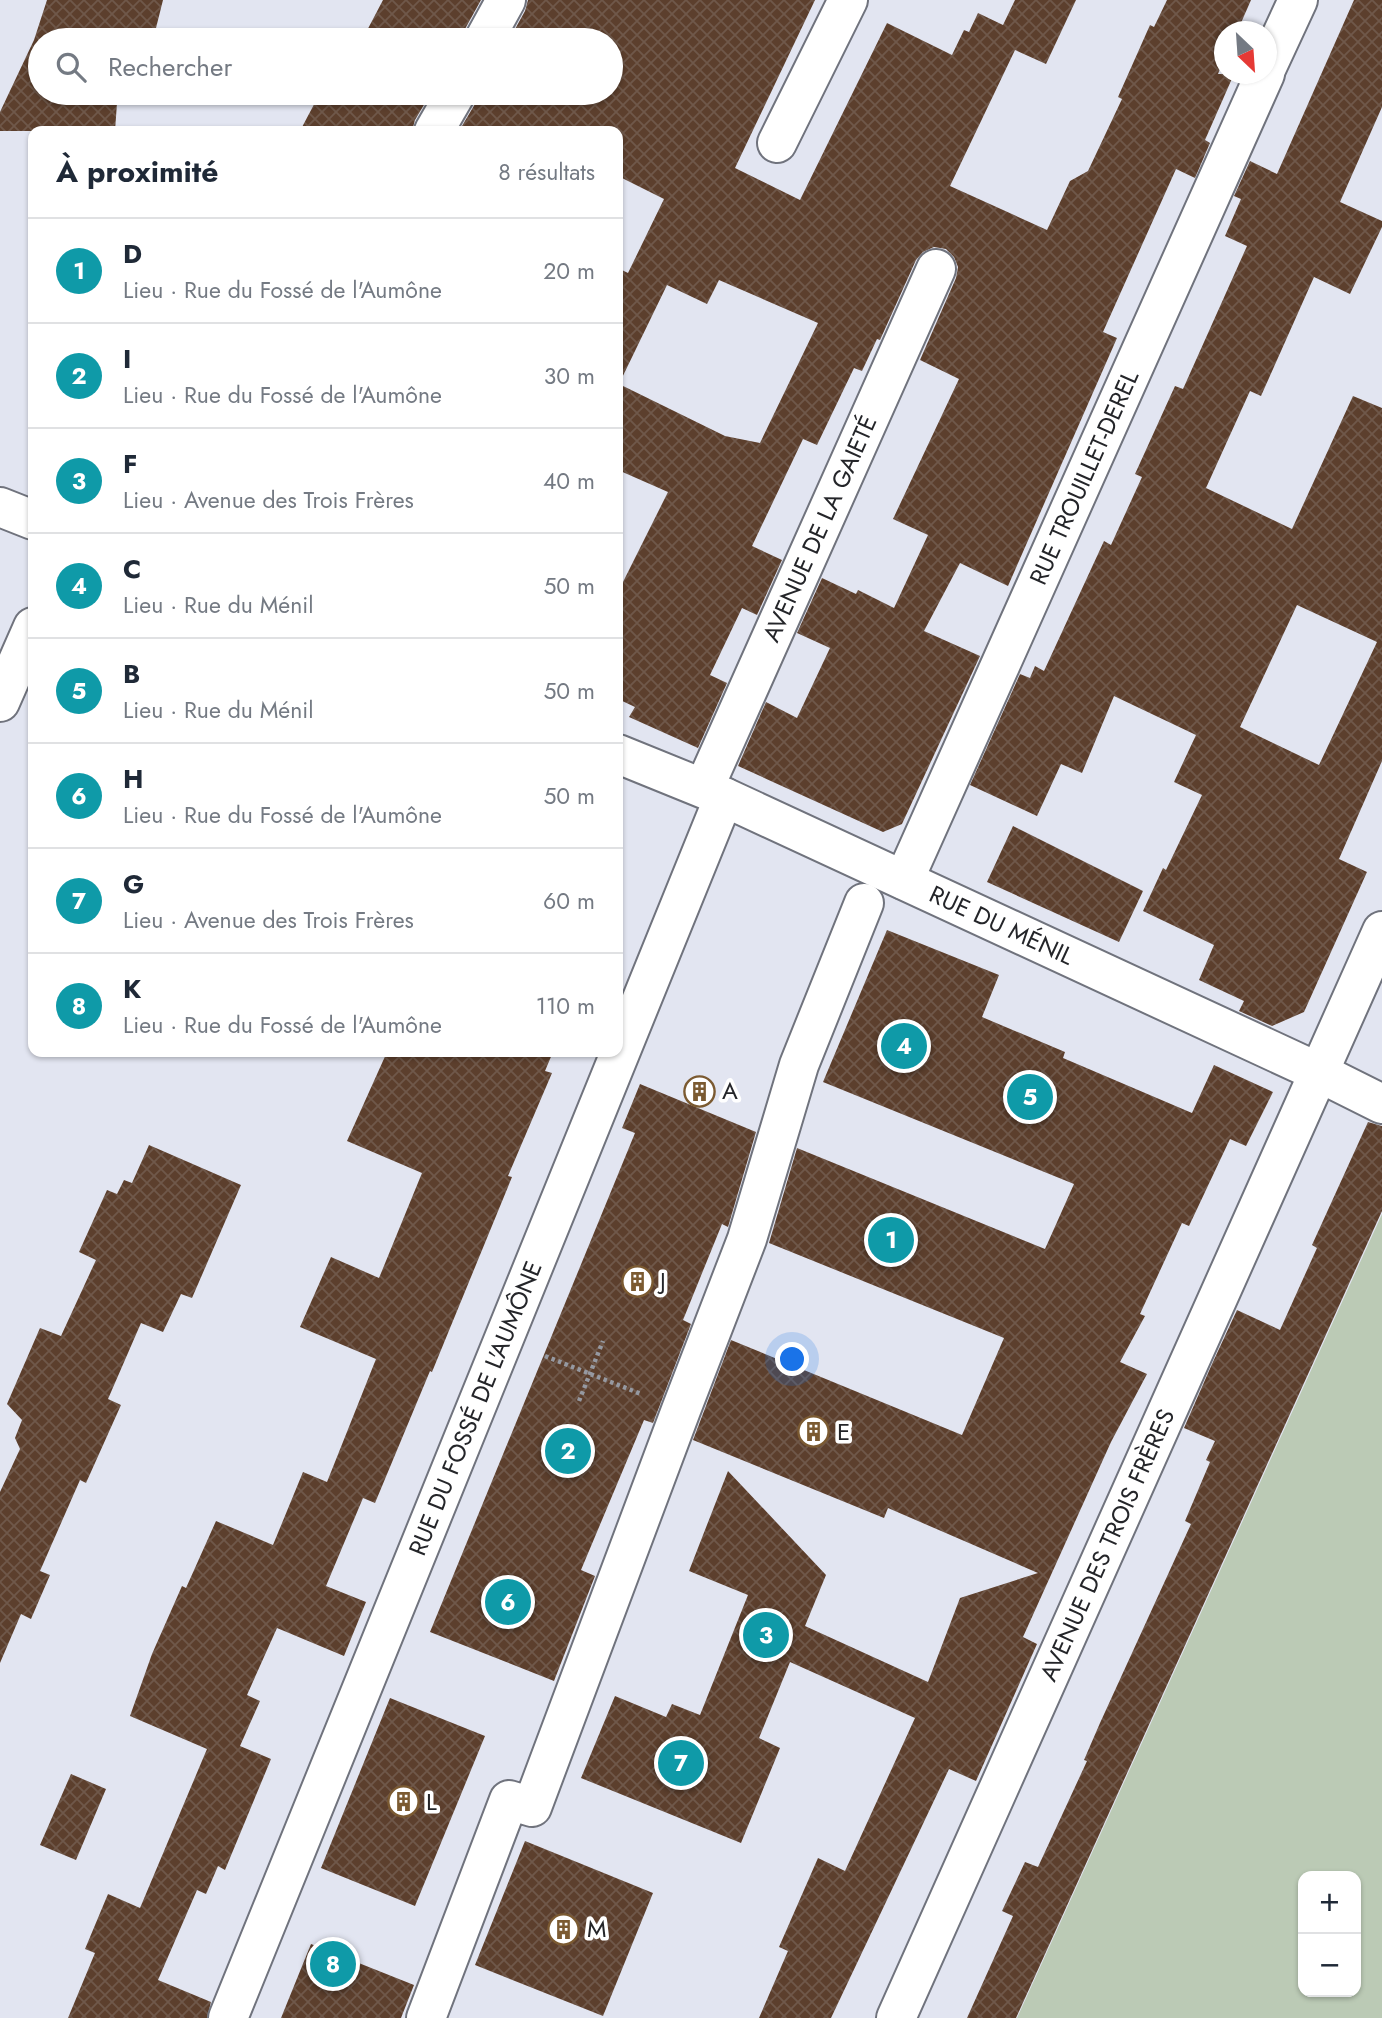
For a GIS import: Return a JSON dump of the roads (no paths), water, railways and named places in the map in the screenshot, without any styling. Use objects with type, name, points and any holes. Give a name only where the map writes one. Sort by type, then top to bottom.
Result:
[{"type":"street","points":[[491,28],[506,0]]},
{"type":"street","points":[[777,143],[848,0]]},
{"type":"street","name":"RUE TROUILLET-DEREL","points":[[1277,46],[1297,0]]},
{"type":"street","name":"RUE TROUILLET-DEREL","points":[[904,880],[1260,84]]},
{"type":"street","points":[[438,126],[449,105]]},
{"type":"street","name":"AVENUE DE LA GAIETÉ","points":[[714,793],[936,269]]},
{"type":"street","points":[[0,507],[28,518]]},
{"type":"street","points":[[0,702],[28,638]]},
{"type":"street","name":"RUE DU MÉNIL","points":[[623,756],[714,793],[904,880],[1382,1104]]},
{"type":"street","name":"RUE DU FOSSÉ DE L'AUMÔNE","points":[[623,1022],[714,793]]},
{"type":"street","points":[[426,2018],[509,1800],[532,1807],[747,1239],[799,1065],[864,903]]},
{"type":"street","name":"AVENUE DES TROIS FRÈRES","points":[[896,2018],[1382,931]]},
{"type":"street","name":"RUE DU FOSSÉ DE L'AUMÔNE","points":[[228,2018],[609,1057]]},
{"type":"place","name":"C","points":[[904,1046]]},
{"type":"place","name":"A","points":[[699,1091]]},
{"type":"place","name":"B","points":[[1030,1097]]},
{"type":"place","name":"D","points":[[891,1240]]},
{"type":"place","name":"J","points":[[637,1281]]},
{"type":"place","name":"E","points":[[814,1432]]},
{"type":"place","name":"I","points":[[568,1451]]},
{"type":"place","name":"H","points":[[508,1602]]},
{"type":"place","name":"F","points":[[766,1635]]},
{"type":"place","name":"G","points":[[681,1763]]},
{"type":"place","name":"L","points":[[403,1802]]},
{"type":"place","name":"M","points":[[564,1929]]},
{"type":"place","name":"K","points":[[333,1964]]}]
